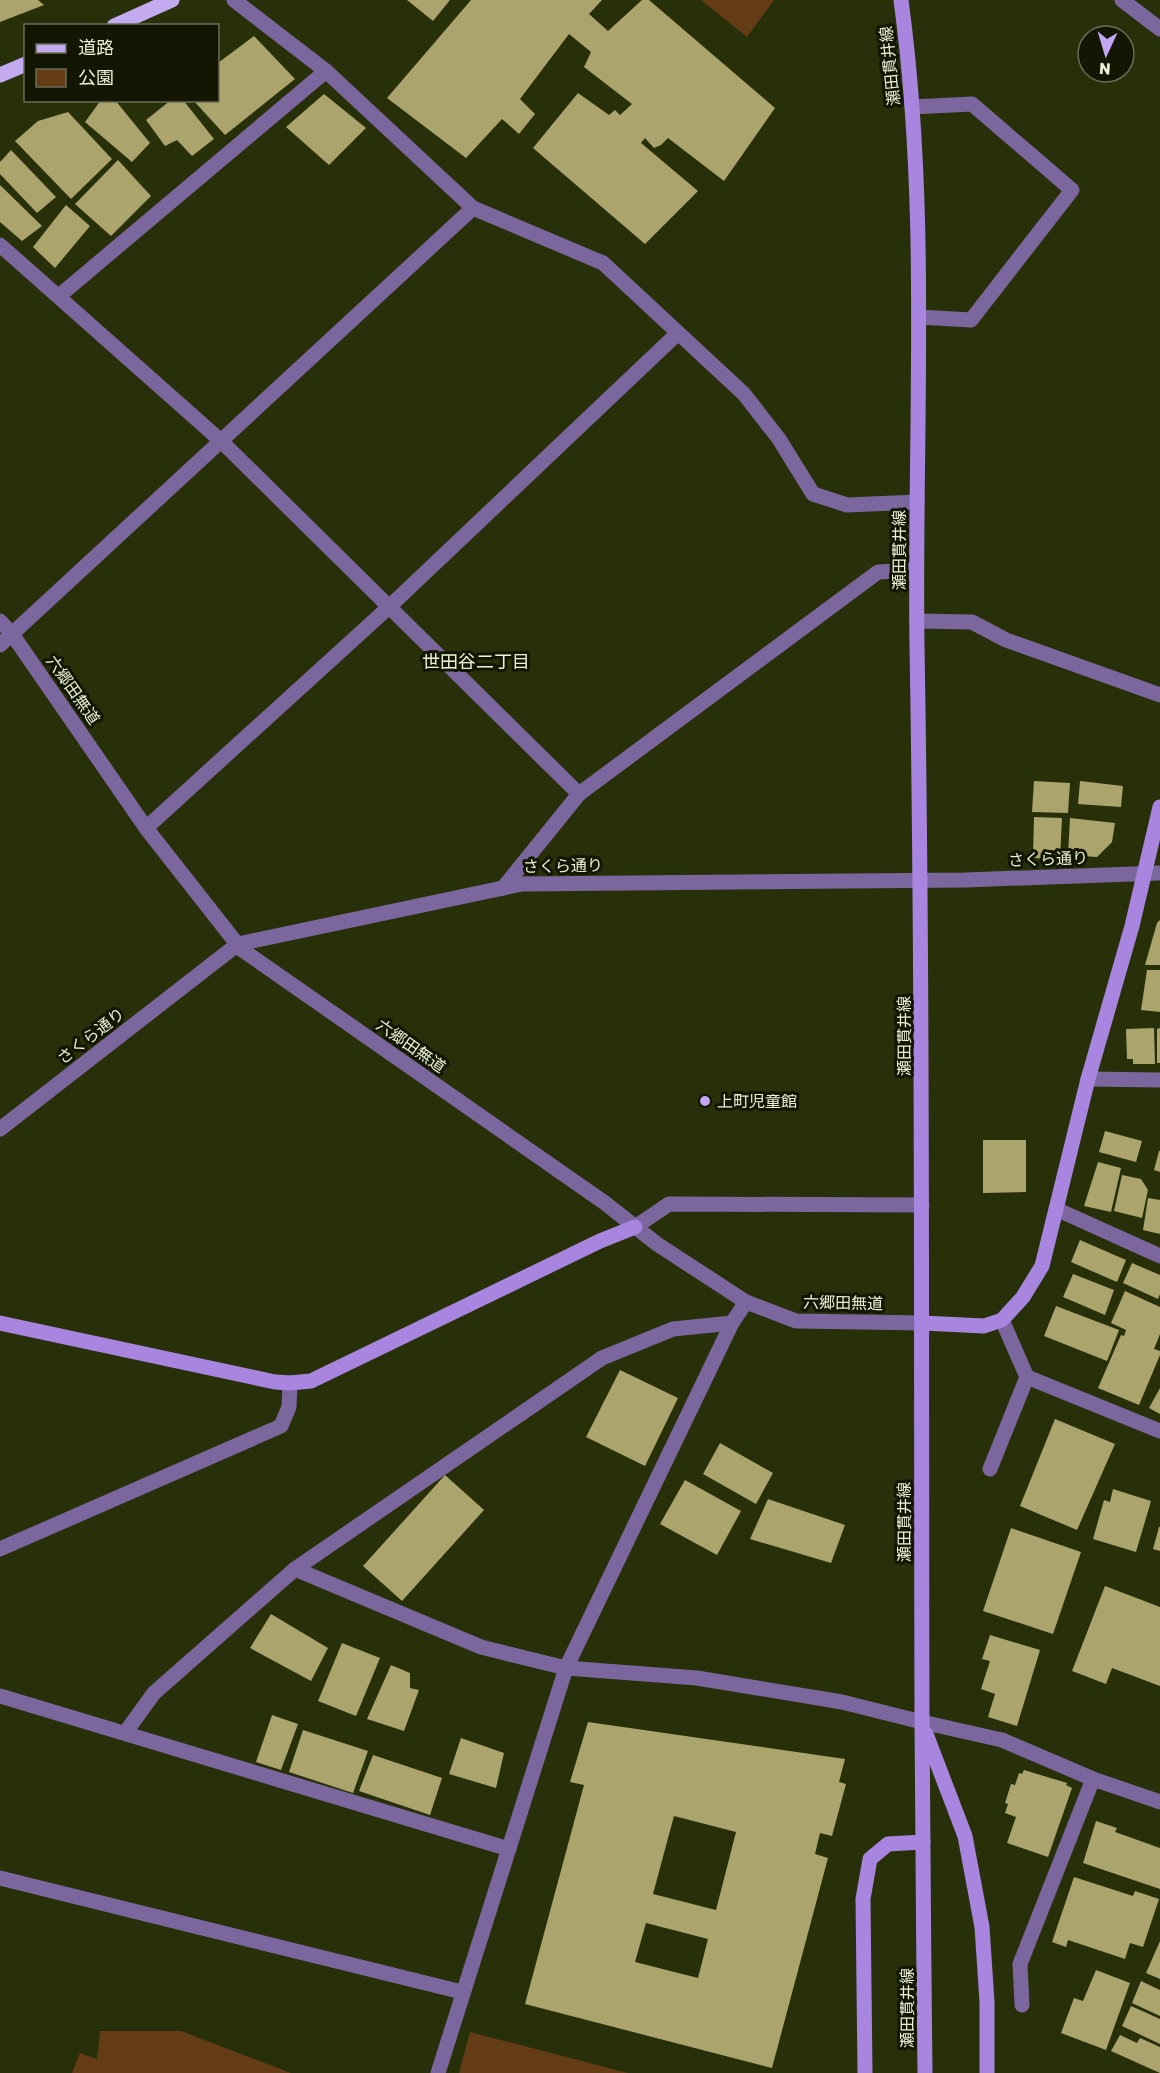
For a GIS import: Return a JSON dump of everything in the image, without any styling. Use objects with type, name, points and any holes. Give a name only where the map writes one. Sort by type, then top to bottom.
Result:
[{"type":"main road","points":[[118,24],[172,0]]},
{"type":"main road","name":"瀬田貫井線","points":[[901,0],[912,107],[919,317],[916,570],[921,879],[922,1722],[925,2073]]},
{"type":"main road","points":[[0,75],[24,65]]},
{"type":"main road","points":[[923,1323],[984,1326],[1002,1320],[1023,1297],[1042,1266],[1088,1079],[1132,926],[1160,807]]},
{"type":"main road","points":[[0,1323],[290,1383],[311,1381],[600,1241],[635,1227]]},
{"type":"main road","points":[[922,1722],[965,1836],[982,1927],[987,2002],[987,2073]]},
{"type":"main road","points":[[865,2073],[863,1899],[870,1859],[888,1844],[923,1842]]},
{"type":"street","points":[[234,0],[326,71],[473,208],[603,263],[744,394],[779,439],[813,494],[847,505],[917,502]]},
{"type":"street","points":[[1122,0],[1160,29]]},
{"type":"street","points":[[59,296],[326,71]]},
{"type":"street","points":[[912,107],[972,104],[1072,190],[971,320],[919,317]]},
{"type":"street","points":[[0,645],[473,208]]},
{"type":"street","points":[[0,244],[220,440],[579,794]]},
{"type":"street","points":[[146,828],[389,608],[678,333]]},
{"type":"street","points":[[503,888],[579,794],[878,572],[916,570]]},
{"type":"street","name":"六郷田無道","points":[[0,621],[12,634],[146,828],[241,949],[605,1203],[657,1244],[746,1302],[796,1321],[923,1323]]},
{"type":"street","points":[[917,621],[972,622],[1006,640],[1160,695]]},
{"type":"street","name":"さくら通り","points":[[0,1130],[238,944],[522,884],[965,880],[1160,873]]},
{"type":"street","points":[[1088,1079],[1160,1080]]},
{"type":"street","points":[[635,1227],[669,1204],[922,1205]]},
{"type":"street","points":[[1056,1209],[1160,1256]]},
{"type":"street","points":[[438,2073],[566,1668],[732,1323],[746,1302]]},
{"type":"street","points":[[1002,1320],[1027,1377],[1160,1431]]},
{"type":"street","points":[[125,1733],[154,1693],[295,1569],[602,1358],[673,1329],[732,1323]]},
{"type":"street","points":[[990,1469],[1027,1377]]},
{"type":"street","points":[[0,1549],[281,1426],[289,1407],[290,1383]]},
{"type":"street","points":[[295,1569],[481,1647],[566,1668],[697,1677],[842,1702],[1002,1740],[1093,1779],[1160,1802]]},
{"type":"street","points":[[0,1696],[509,1849]]},
{"type":"street","points":[[1022,2005],[1020,1964],[1093,1779]]},
{"type":"street","points":[[0,1878],[462,1992]]},
{"type":"green space","points":[[701,0],[774,0],[747,37]]},
{"type":"green space","points":[[100,2031],[181,2031],[291,2073],[72,2073],[80,2053],[97,2059]]},
{"type":"green space","points":[[470,2032],[628,2073],[459,2073]]},
{"type":"building","points":[[0,0],[38,0],[44,5],[0,22]]},
{"type":"building","points":[[407,0],[450,0],[433,21]]},
{"type":"building","points":[[471,0],[602,0],[589,14],[608,31],[642,0],[649,0],[775,108],[724,181],[668,138],[654,148],[645,138],[641,143],[698,191],[645,244],[533,148],[578,93],[609,115],[615,110],[620,115],[632,104],[584,67],[591,52],[569,34],[520,99],[535,114],[519,134],[502,119],[466,158],[387,98]]},
{"type":"building","points":[[254,36],[295,79],[225,135],[195,102],[219,102],[219,62]]},
{"type":"building","points":[[324,94],[366,128],[329,165],[286,127]]},
{"type":"building","points":[[100,102],[117,102],[150,143],[132,162],[85,122]]},
{"type":"building","points":[[168,102],[185,102],[214,139],[192,156],[177,140],[165,146],[146,120]]},
{"type":"building","points":[[68,112],[112,159],[71,199],[15,141],[38,121]]},
{"type":"building","points":[[11,150],[56,197],[37,213],[0,174],[0,162]]},
{"type":"building","points":[[118,160],[151,196],[111,236],[75,204]]},
{"type":"building","points":[[0,185],[42,226],[22,241],[0,222]]},
{"type":"building","points":[[66,205],[90,226],[55,268],[33,247]]},
{"type":"building","points":[[1034,781],[1070,783],[1068,813],[1032,812]]},
{"type":"building","points":[[1080,781],[1123,786],[1121,807],[1078,804]]},
{"type":"building","points":[[1034,817],[1062,818],[1060,859],[1033,858]]},
{"type":"building","points":[[1070,818],[1115,823],[1112,842],[1097,857],[1068,855]]},
{"type":"building","points":[[1160,920],[1160,965],[1145,965],[1157,923]]},
{"type":"building","points":[[1147,970],[1160,970],[1160,1012],[1141,1010]]},
{"type":"building","points":[[1154,1028],[1155,1064],[1133,1064],[1133,1059],[1127,1059],[1126,1029]]},
{"type":"building","points":[[1160,1028],[1160,1063],[1157,1063],[1157,1029]]},
{"type":"building","points":[[1105,1131],[1142,1141],[1136,1162],[1099,1152]]},
{"type":"building","points":[[983,1140],[1026,1140],[1026,1192],[983,1193]]},
{"type":"building","points":[[1160,1151],[1160,1172],[1154,1170]]},
{"type":"building","points":[[1098,1162],[1121,1168],[1111,1212],[1084,1206]]},
{"type":"building","points":[[1122,1175],[1141,1179],[1148,1190],[1142,1218],[1114,1211]]},
{"type":"building","points":[[1148,1198],[1160,1200],[1160,1234],[1143,1230]]},
{"type":"building","points":[[1080,1240],[1126,1260],[1117,1282],[1071,1262]]},
{"type":"building","points":[[1132,1263],[1160,1275],[1158,1299],[1123,1283]]},
{"type":"building","points":[[1073,1274],[1114,1290],[1105,1315],[1063,1297]]},
{"type":"building","points":[[1125,1291],[1160,1307],[1160,1334],[1154,1349],[1160,1351],[1160,1355],[1139,1405],[1098,1388],[1121,1335],[1124,1336],[1126,1330],[1111,1323]]},
{"type":"building","points":[[1056,1306],[1119,1330],[1107,1361],[1044,1336]]},
{"type":"building","points":[[620,1370],[678,1398],[645,1466],[586,1437]]},
{"type":"building","points":[[1160,1388],[1160,1414],[1149,1408]]},
{"type":"building","points":[[1055,1419],[1115,1444],[1077,1530],[1020,1506]]},
{"type":"building","points":[[720,1443],[773,1473],[756,1504],[703,1474]]},
{"type":"building","points":[[445,1475],[484,1510],[402,1601],[363,1566]]},
{"type":"building","points":[[685,1480],[741,1511],[717,1555],[660,1524]]},
{"type":"building","points":[[1113,1489],[1151,1501],[1136,1552],[1093,1539],[1104,1500],[1110,1502]]},
{"type":"building","points":[[768,1499],[845,1525],[831,1563],[750,1539]]},
{"type":"building","points":[[1160,1527],[1160,1551],[1153,1549]]},
{"type":"building","points":[[1011,1528],[1081,1552],[1053,1634],[983,1611]]},
{"type":"building","points":[[1105,1586],[1160,1607],[1160,1686],[1112,1668],[1106,1684],[1072,1671]]},
{"type":"building","points":[[271,1614],[328,1648],[311,1681],[250,1648]]},
{"type":"building","points":[[990,1635],[1040,1650],[1017,1726],[988,1717],[995,1694],[981,1689],[990,1661],[982,1659]]},
{"type":"building","points":[[342,1643],[380,1658],[356,1716],[318,1701]]},
{"type":"building","points":[[391,1665],[410,1673],[410,1688],[419,1690],[404,1731],[367,1719]]},
{"type":"building","points":[[272,1715],[298,1724],[281,1770],[256,1762]]},
{"type":"building","points":[[588,1722],[845,1759],[839,1782],[846,1784],[832,1836],[820,1833],[815,1854],[828,1858],[772,2068],[525,2004],[584,1785],[570,1782]],"holes":[[[674,1816],[736,1832],[716,1910],[653,1894]],[[646,1923],[708,1939],[698,1978],[635,1962]]]},
{"type":"building","points":[[303,1730],[368,1751],[353,1793],[289,1772]]},
{"type":"building","points":[[461,1738],[504,1753],[496,1788],[449,1774]]},
{"type":"building","points":[[373,1755],[442,1778],[430,1815],[359,1791]]},
{"type":"building","points":[[1024,1770],[1067,1783],[1066,1785],[1072,1788],[1048,1857],[1007,1843],[1016,1817],[1005,1813],[1008,1804],[1005,1803],[1011,1784],[1015,1785],[1019,1773],[1022,1774]]},
{"type":"building","points":[[1096,1821],[1117,1828],[1115,1832],[1160,1848],[1160,1889],[1083,1863]]},
{"type":"building","points":[[1074,1877],[1133,1896],[1135,1891],[1159,1899],[1143,1947],[1130,1943],[1125,1959],[1068,1940],[1066,1947],[1052,1942]]},
{"type":"building","points":[[1160,1941],[1160,1979],[1146,1973]]},
{"type":"building","points":[[1096,1970],[1130,1983],[1106,2050],[1061,2033],[1074,1998],[1083,2001]]},
{"type":"building","points":[[1141,1981],[1160,1990],[1160,2016],[1132,2003]]},
{"type":"building","points":[[1131,2006],[1160,2019],[1160,2044],[1122,2026]]},
{"type":"building","points":[[1120,2035],[1137,2043],[1140,2038],[1160,2047],[1160,2073],[1111,2051]]},
{"type":"place","name":"上町児童館","points":[[705,1101]]},
{"type":"district","name":"世田谷二丁目","points":[[476,662]]}]
